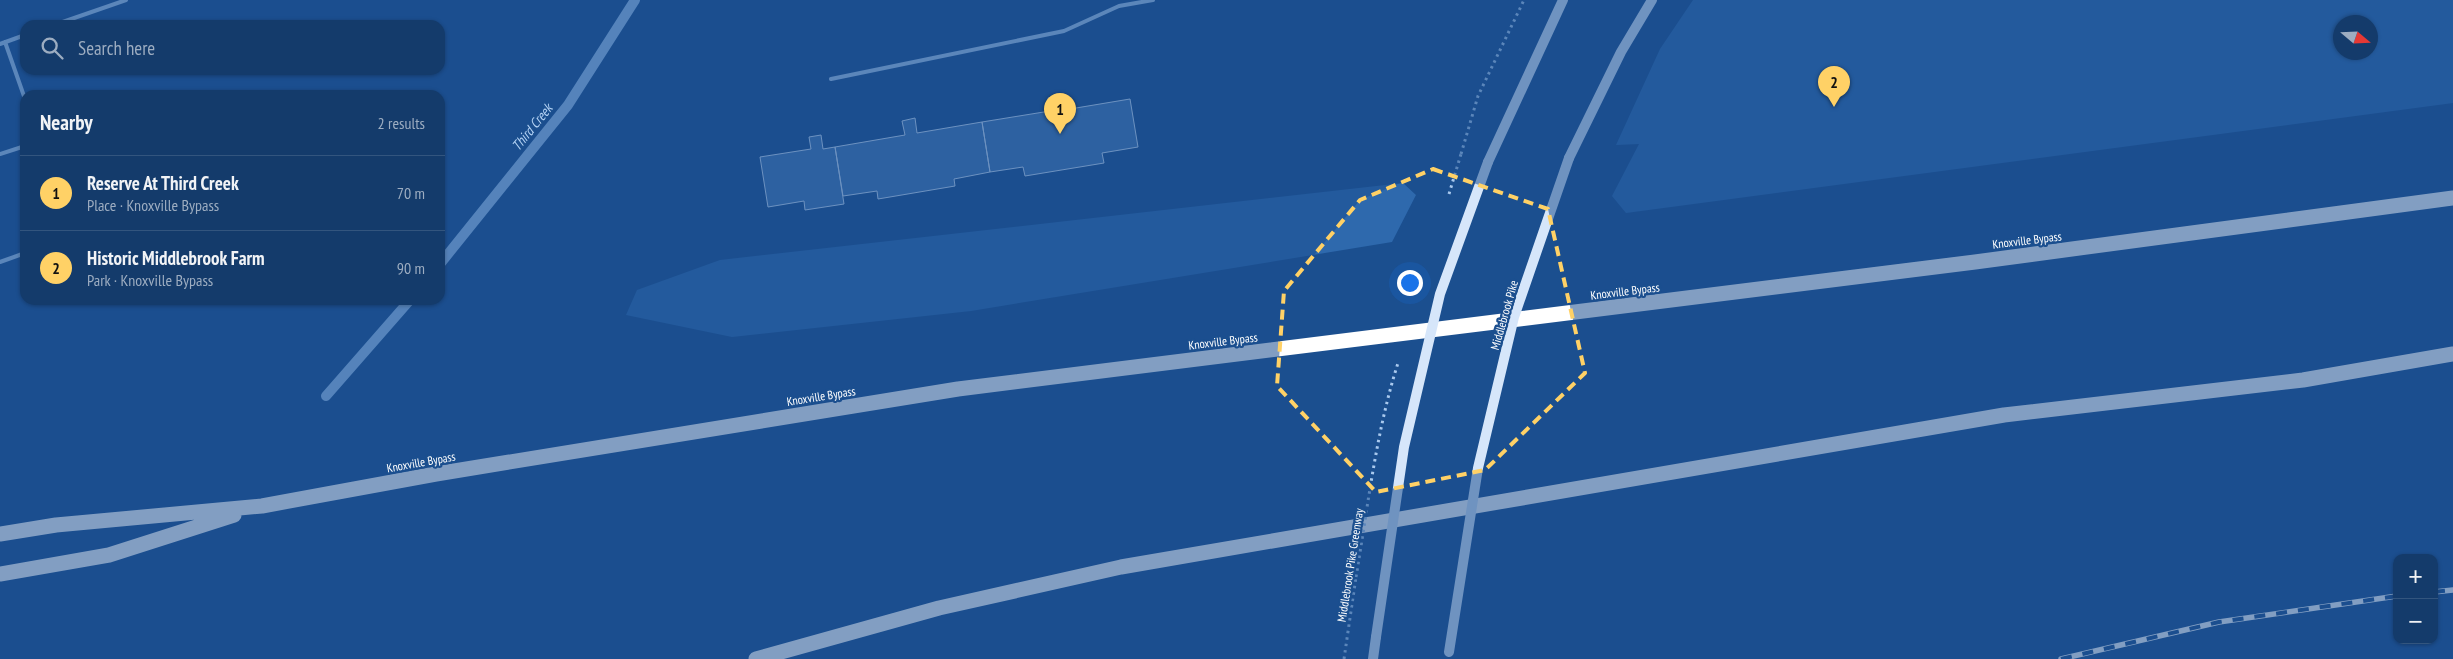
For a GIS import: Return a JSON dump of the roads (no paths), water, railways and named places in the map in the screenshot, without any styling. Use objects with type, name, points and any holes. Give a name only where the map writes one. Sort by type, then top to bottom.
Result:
[{"type":"highway","name":"Knoxville Bypass","points":[[0,534],[56,525],[262,506],[436,474],[958,389],[1985,261],[2453,198]]},
{"type":"highway","points":[[756,659],[939,608],[1121,567],[2004,415],[2303,380],[2453,354]]},
{"type":"highway","points":[[0,574],[109,555],[262,506]]},
{"type":"main road","points":[[1373,659],[1408,428],[1440,294],[1488,162],[1563,0]]},
{"type":"main road","name":"Middlebrook Pike","points":[[1449,656],[1478,468],[1514,316],[1569,158],[1621,52],[1652,0]]},
{"type":"lane","points":[[68,20],[126,0]]},
{"type":"lane","points":[[831,79],[1064,31],[1119,6],[1153,0]]},
{"type":"lane","points":[[20,37],[2,43],[22,90]]},
{"type":"lane","points":[[0,154],[20,148]]},
{"type":"lane","points":[[0,262],[20,255]]},
{"type":"waterway","name":"Third Creek","points":[[445,258],[568,105],[635,0]]},
{"type":"waterway","name":"Third Creek","points":[[326,396],[406,305]]},
{"type":"railway","points":[[2438,592],[2453,590]]},
{"type":"railway","points":[[2061,659],[2219,622],[2393,597]]},
{"type":"place","name":"Historic Middlebrook Farm","points":[[1834,107]]},
{"type":"place","name":"Reserve At Third Creek","points":[[1060,134]]}]
